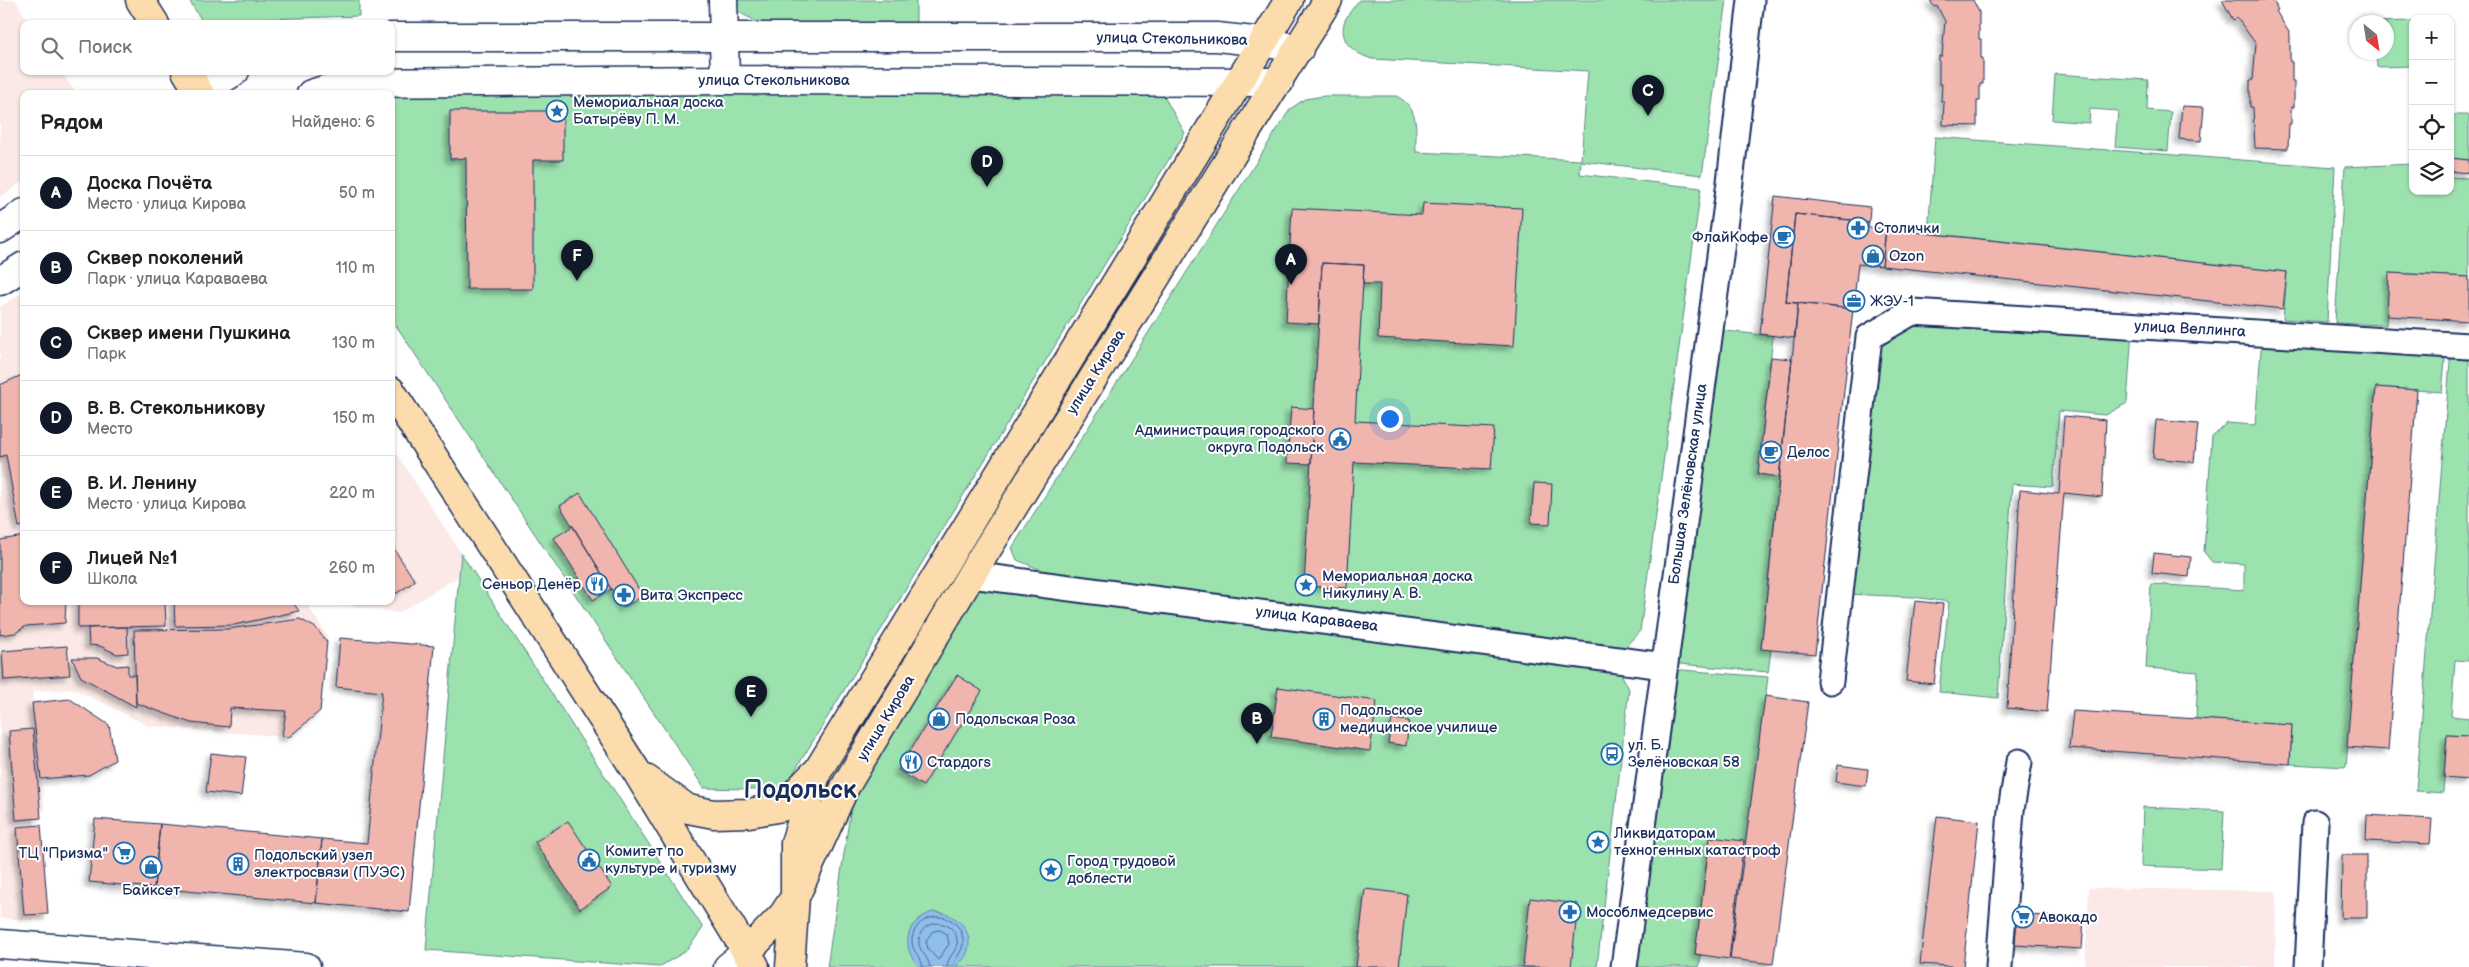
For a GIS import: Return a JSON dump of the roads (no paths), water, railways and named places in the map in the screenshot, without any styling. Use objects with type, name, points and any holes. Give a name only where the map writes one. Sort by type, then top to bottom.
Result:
[{"type":"main road","points":[[140,0],[152,20]]},
{"type":"main road","points":[[723,0],[725,80]]},
{"type":"main road","name":"улица Кирова","points":[[795,896],[795,843],[817,772],[1289,0]]},
{"type":"main road","name":"улица Кирова","points":[[795,896],[845,787],[971,575],[1162,264],[1279,82],[1328,0]]},
{"type":"main road","name":"улица Стекольникова","points":[[395,37],[1217,37],[1263,42],[1299,49]]},
{"type":"main road","points":[[1238,83],[1275,65],[1299,49]]},
{"type":"main road","points":[[196,88],[226,75]]},
{"type":"main road","name":"улица Стекольникова","points":[[324,90],[346,83],[725,80],[1192,80],[1238,83],[1279,82]]},
{"type":"main road","points":[[0,229],[20,216]]},
{"type":"main road","points":[[0,281],[20,268]]},
{"type":"main road","points":[[395,397],[637,773],[744,962],[783,915],[795,896]]},
{"type":"main road","points":[[637,773],[688,808],[714,814],[749,813],[782,806],[817,772]]},
{"type":"main road","points":[[790,967],[795,896]]},
{"type":"main road","points":[[0,944],[306,967]]},
{"type":"street","name":"Большая Зелёновская улица","points":[[1624,967],[1730,182],[1750,0]]},
{"type":"street","name":"улица Веллинга","points":[[1830,681],[1869,337],[1912,312],[2469,346]]},
{"type":"street","name":"улица Караваева","points":[[971,575],[1664,666]]},
{"type":"street","points":[[1999,967],[2011,810],[2019,762]]},
{"type":"street","points":[[2308,967],[2315,823]]},
{"type":"water","points":[[933,912],[954,918],[962,924],[967,932],[968,950],[955,967],[920,967],[913,960],[909,952],[908,935],[911,928],[917,921]]},
{"type":"place","name":"Мемориальная доска Батырёву П. М.","points":[[557,111]]},
{"type":"place","name":"Сквер имени Пушкина","points":[[1648,116]]},
{"type":"place","name":"В. В. Стекольникову","points":[[987,187]]},
{"type":"place","name":"Столички","points":[[1858,228]]},
{"type":"place","name":"ФлайКофе","points":[[1784,237]]},
{"type":"place","name":"Ozon","points":[[1873,256]]},
{"type":"place","name":"Лицeй №1","points":[[577,281]]},
{"type":"place","name":"Доска Почёта","points":[[1291,285]]},
{"type":"place","name":"ЖЭУ-1","points":[[1854,301]]},
{"type":"place","name":"Администрация городского округа Подольск","points":[[1340,439]]},
{"type":"place","name":"Делос","points":[[1771,452]]},
{"type":"place","name":"Сеньор Денёр","points":[[597,584]]},
{"type":"place","name":"Мемориальная доска Никулину А. В.","points":[[1306,585]]},
{"type":"place","name":"Вита Экспресс","points":[[624,595]]},
{"type":"place","name":"В. И. Ленину","points":[[751,717]]},
{"type":"place","name":"Подольская Роза","points":[[939,719]]},
{"type":"place","name":"Подольское медицинское училище","points":[[1324,719]]},
{"type":"place","name":"Сквер поколений","points":[[1257,744]]},
{"type":"place","name":"ул. Б. Зелёновская 58","points":[[1612,754]]},
{"type":"place","name":"Стардогs","points":[[911,762]]},
{"type":"place","name":"Ликвидаторам техногенных катастроф","points":[[1598,842]]},
{"type":"place","name":"ТЦ \"Призма\"","points":[[124,853]]},
{"type":"place","name":"Комитет по культуре и туризму","points":[[589,860]]},
{"type":"place","name":"Подольский узел электросвязи (ПУЭС)","points":[[238,864]]},
{"type":"place","name":"Байксет","points":[[151,867]]},
{"type":"place","name":"Город трудовой доблести","points":[[1051,870]]},
{"type":"place","name":"Мособлмедсервис","points":[[1570,912]]},
{"type":"place","name":"Авокадо","points":[[2023,917]]},
{"type":"district","name":"Подольск","points":[[800,790]]}]
